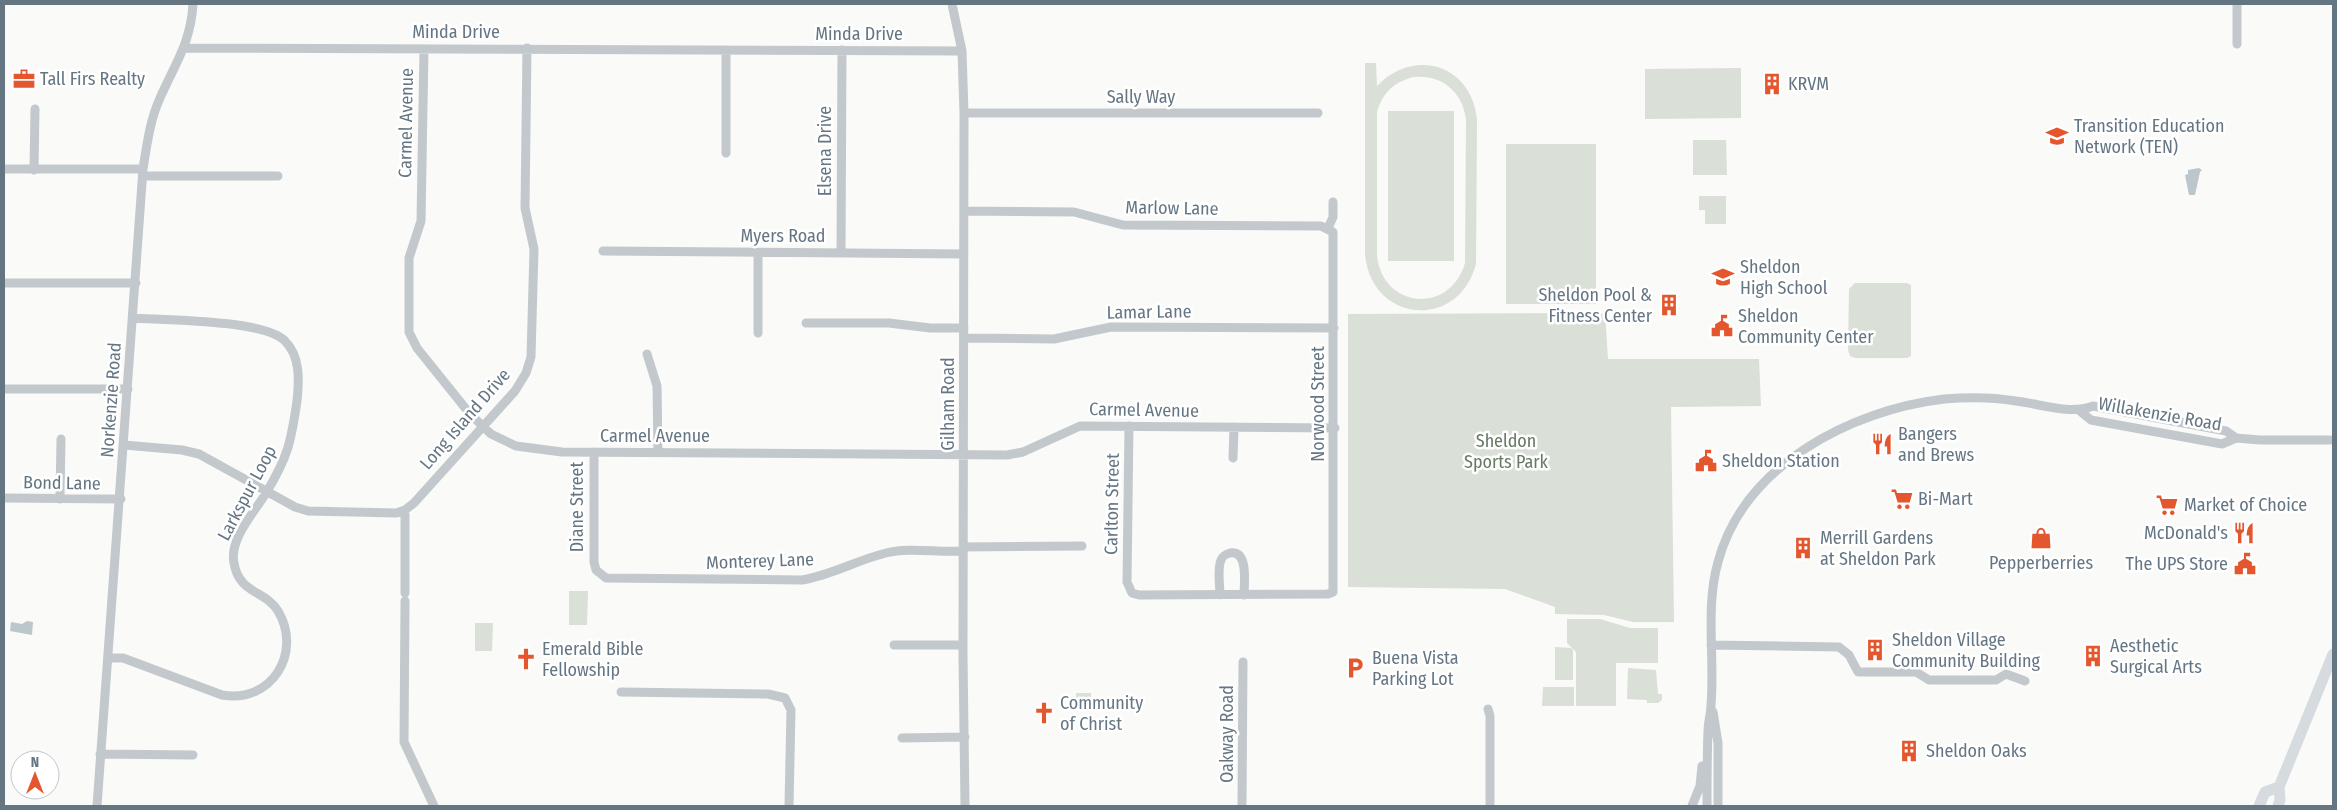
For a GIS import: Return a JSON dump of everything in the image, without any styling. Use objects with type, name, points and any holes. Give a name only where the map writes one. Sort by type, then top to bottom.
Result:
[{"type":"main road","points":[[2278,806],[2280,800],[2279,787],[2333,654]]},
{"type":"main road","points":[[2259,806],[2265,792],[2279,787]]},
{"type":"street","name":"Norkenzie Road","points":[[97,806],[121,499],[143,172],[149,130],[160,98],[185,48],[192,4]]},
{"type":"street","name":"Gilham Road","points":[[952,4],[962,51],[964,113],[963,645],[965,806]]},
{"type":"street","points":[[2237,4],[2237,44]]},
{"type":"street","name":"Minda Drive","points":[[185,48],[962,51]]},
{"type":"street","name":"Long Island Drive","points":[[405,510],[414,503],[519,386],[529,365],[532,350],[534,249],[525,208],[527,48]]},
{"type":"street","name":"Carmel Avenue","points":[[424,49],[421,221],[409,258],[408,326],[417,348],[482,426],[499,438],[521,447],[538,450],[594,452],[1013,454],[1029,450],[1077,426],[1334,428]]},
{"type":"street","points":[[726,50],[726,153]]},
{"type":"street","name":"Elsena Drive","points":[[841,253],[842,50]]},
{"type":"street","points":[[34,170],[35,109]]},
{"type":"street","name":"Sally Way","points":[[964,113],[1318,113]]},
{"type":"street","points":[[4,169],[278,176]]},
{"type":"street","points":[[1325,227],[1333,217],[1333,202]]},
{"type":"street","name":"Marlow Lane","points":[[964,211],[1077,212],[1123,225],[1325,227]]},
{"type":"street","name":"Norwood Street","points":[[1244,595],[1328,594],[1334,590],[1335,237],[1333,232],[1325,227]]},
{"type":"street","name":"Myers Road","points":[[603,252],[964,254]]},
{"type":"street","points":[[758,252],[758,334]]},
{"type":"street","points":[[4,283],[136,283]]},
{"type":"street","name":"Larkspur Loop","points":[[108,658],[123,658],[228,696],[247,696],[269,684],[280,669],[284,657],[285,635],[283,622],[272,604],[250,591],[240,582],[233,559],[237,540],[286,458],[292,436],[299,374],[290,347],[278,336],[264,329],[133,318]]},
{"type":"street","points":[[806,323],[889,323],[930,328],[964,328]]},
{"type":"street","name":"Lamar Lane","points":[[964,338],[1054,339],[1111,327],[1334,328]]},
{"type":"street","points":[[646,354],[657,386],[658,452]]},
{"type":"street","points":[[4,389],[128,389]]},
{"type":"street","name":"Willakenzie Road","points":[[1707,806],[1713,580],[1721,550],[1740,512],[1757,490],[1778,469],[1809,447],[1864,419],[1905,406],[1944,399],[1992,398],[2080,411],[2093,406],[2226,431],[2236,438]]},
{"type":"street","name":"Willakenzie Road","points":[[2080,411],[2091,420],[2222,444],[2236,438],[2333,440]]},
{"type":"street","name":"Carlton Street","points":[[1129,426],[1127,582],[1130,591],[1138,595],[1220,595]]},
{"type":"street","points":[[1233,458],[1234,427]]},
{"type":"street","points":[[60,499],[61,439]]},
{"type":"street","points":[[124,445],[182,450],[200,454],[295,507],[316,512],[391,513],[405,510],[404,742],[434,806]]},
{"type":"street","name":"Diane Street","points":[[594,452],[594,562]]},
{"type":"street","name":"Bond Lane","points":[[4,498],[121,499]]},
{"type":"street","name":"Monterey Lane","points":[[594,562],[599,574],[610,578],[789,580],[825,575],[876,556],[897,551],[1082,546]]},
{"type":"street","points":[[1233,553],[1240,556],[1244,564],[1244,595],[1220,595],[1220,561],[1225,555],[1233,553]]},
{"type":"street","points":[[894,645],[963,645]]},
{"type":"street","points":[[1711,645],[1840,647],[1849,655],[1857,672],[1916,672],[1931,680],[1994,681],[2006,674],[2025,681]]},
{"type":"street","name":"Oakway Road","points":[[1242,806],[1244,662]]},
{"type":"street","points":[[621,692],[768,694],[785,698],[791,710],[790,806]]},
{"type":"street","name":"Willakenzie Road","points":[[1711,705],[1718,743],[1718,806]]},
{"type":"street","points":[[1488,709],[1490,716],[1490,806]]},
{"type":"street","points":[[1692,806],[1701,779],[1704,742],[1708,729]]},
{"type":"street","points":[[902,738],[965,737]]},
{"type":"street","points":[[100,754],[193,755]]},
{"type":"green space","points":[[1365,63],[1376,63],[1377,86],[1392,74],[1408,67],[1424,65],[1439,68],[1453,75],[1465,86],[1473,101],[1477,120],[1476,264],[1466,286],[1452,300],[1435,309],[1416,310],[1398,305],[1383,295],[1371,278],[1365,255]],"holes":[[[1423,77],[1442,82],[1449,87],[1456,93],[1464,110],[1466,120],[1465,263],[1457,280],[1446,291],[1432,298],[1417,299],[1403,295],[1391,286],[1382,273],[1377,255],[1377,112],[1382,99],[1395,85],[1406,79]]]},
{"type":"green space","points":[[1741,68],[1741,118],[1645,119],[1645,69]]},
{"type":"green space","points":[[1388,111],[1454,111],[1454,261],[1388,261]]},
{"type":"green space","points":[[1693,140],[1726,140],[1727,175],[1693,175]]},
{"type":"green space","points":[[1506,144],[1596,144],[1596,304],[1506,304]]},
{"type":"green space","points":[[1699,196],[1726,196],[1726,224],[1705,224],[1705,210],[1699,210]]},
{"type":"green space","points":[[1855,283],[1907,283],[1911,285],[1911,356],[1907,358],[1855,358],[1850,356],[1848,350],[1849,289]]},
{"type":"green space","name":"Sheldon Sports Park","points":[[1605,313],[1608,359],[1759,359],[1761,406],[1671,407],[1674,622],[1633,622],[1604,615],[1555,614],[1555,607],[1505,589],[1348,587],[1348,314]]},
{"type":"green space","points":[[569,591],[588,591],[587,625],[569,625]]},
{"type":"green space","points":[[1567,619],[1600,619],[1630,628],[1658,628],[1658,663],[1616,663],[1616,706],[1576,706],[1576,652],[1567,643]]},
{"type":"green space","points":[[475,623],[493,623],[492,651],[475,651]]},
{"type":"green space","points":[[1555,647],[1571,648],[1573,650],[1573,680],[1555,680]]},
{"type":"green space","points":[[1628,668],[1656,670],[1658,694],[1662,694],[1662,700],[1658,703],[1647,703],[1647,700],[1627,699]]},
{"type":"green space","points":[[1543,687],[1574,687],[1574,706],[1542,706]]},
{"type":"green space","points":[[1076,693],[1091,693],[1091,710],[1077,710]]},
{"type":"shaded area","points":[[2199,168],[2202,170],[2195,195],[2189,195],[2185,175],[2188,174],[2188,170]]},
{"type":"shaded area","points":[[27,621],[33,622],[32,635],[10,631],[11,622],[22,624]]},
{"type":"place","name":"Tall Firs Realty","points":[[24,79]]},
{"type":"place","name":"KRVM","points":[[1772,84]]},
{"type":"place","name":"Transition Education Network (TEN)","points":[[2057,136]]},
{"type":"place","name":"Sheldon High School","points":[[1723,277]]},
{"type":"place","name":"Sheldon Pool & Fitness Center","points":[[1669,305]]},
{"type":"place","name":"Sheldon Community Center","points":[[1722,326]]},
{"type":"place","name":"Bangers and Brews","points":[[1882,444]]},
{"type":"place","name":"Sheldon Station","points":[[1706,461]]},
{"type":"place","name":"Bi-Mart","points":[[1902,499]]},
{"type":"place","name":"Market of Choice","points":[[2167,505]]},
{"type":"place","name":"McDonald's","points":[[2244,533]]},
{"type":"place","name":"Pepperberries","points":[[2041,538]]},
{"type":"place","name":"Merrill Gardens at Sheldon Park","points":[[1803,548]]},
{"type":"place","name":"The UPS Store","points":[[2245,564]]},
{"type":"place","name":"Sheldon Village Community Building","points":[[1875,650]]},
{"type":"place","name":"Aesthetic Surgical Arts","points":[[2093,656]]},
{"type":"place","name":"Emerald Bible Fellowship","points":[[526,659]]},
{"type":"place","name":"Buena Vista Parking Lot","points":[[1355,668]]},
{"type":"place","name":"Community of Christ","points":[[1044,713]]},
{"type":"place","name":"Sheldon Oaks","points":[[1909,751]]}]
